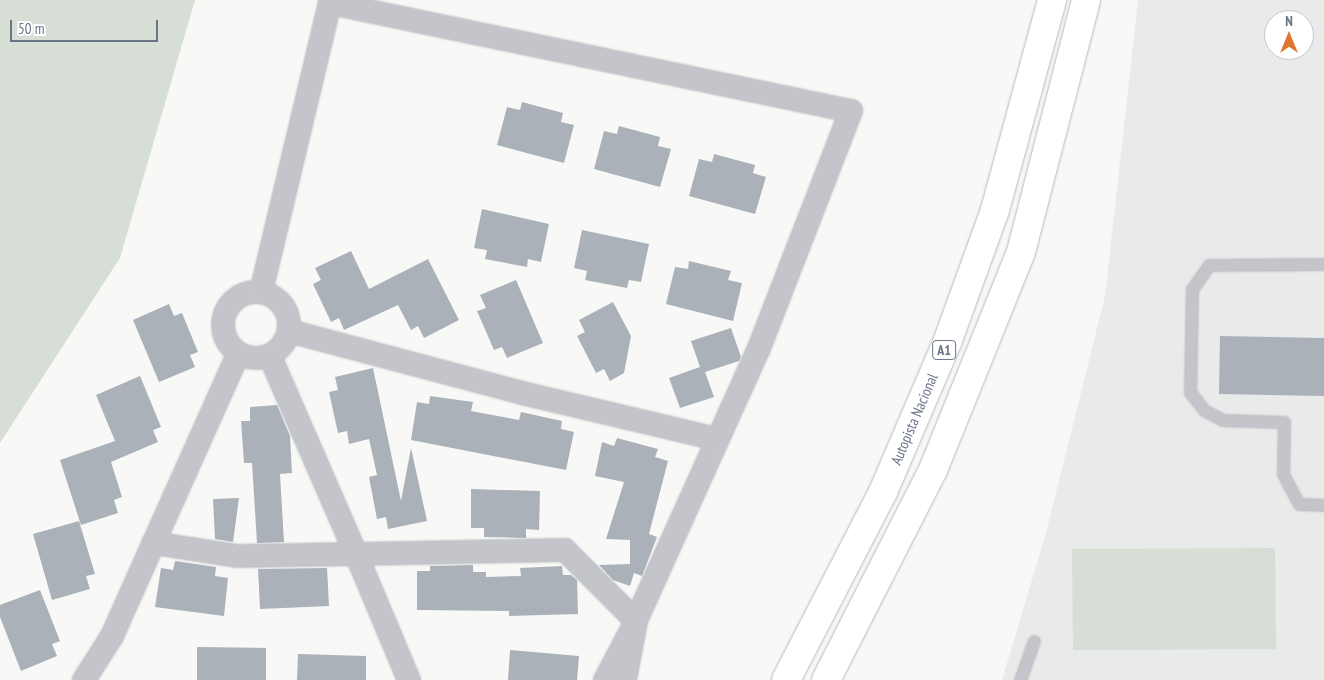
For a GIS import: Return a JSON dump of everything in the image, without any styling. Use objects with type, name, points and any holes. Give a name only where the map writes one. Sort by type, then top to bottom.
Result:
[{"type":"highway","name":"Autopista Nacional","points":[[786,680],[883,492],[948,340],[995,210],[1052,0]]},
{"type":"highway","name":"A1","points":[[826,680],[932,470],[1021,252],[1086,0]]},
{"type":"street","points":[[261,292],[330,3],[851,111],[759,348],[716,439],[636,621],[606,680]]},
{"type":"street","points":[[261,292],[280,302],[289,320],[289,331],[285,342],[270,356],[249,358],[238,354],[224,336],[224,314],[238,297],[261,292]]},
{"type":"street","points":[[289,331],[522,393],[716,439]]},
{"type":"street","points":[[84,680],[112,636],[238,354]]},
{"type":"street","points":[[270,356],[409,680]]},
{"type":"street","points":[[153,543],[238,556],[565,550],[636,621]]},
{"type":"street","points":[[625,680],[636,621]]},
{"type":"lane","points":[[1324,264],[1209,266],[1192,289],[1190,392],[1204,410],[1223,420],[1284,422],[1283,474],[1299,504],[1324,504]]},
{"type":"lane","points":[[1020,680],[1034,641]]},
{"type":"shaded area","points":[[0,0],[195,0],[120,258],[0,443]]},
{"type":"shaded area","points":[[1138,0],[1324,0],[1324,680],[1002,680],[1046,533],[1105,296]]},
{"type":"shaded area","points":[[1275,548],[1276,649],[1073,650],[1072,549]]},
{"type":"building","points":[[522,102],[563,113],[561,122],[574,125],[564,163],[497,145],[507,107],[520,110]]},
{"type":"building","points":[[619,126],[660,137],[658,146],[671,149],[660,187],[594,169],[604,131],[617,134]]},
{"type":"building","points":[[714,154],[755,165],[753,173],[766,177],[755,214],[689,196],[699,159],[712,162]]},
{"type":"building","points":[[482,209],[549,224],[541,262],[528,259],[527,267],[485,259],[487,250],[474,248]]},
{"type":"building","points":[[582,230],[649,244],[641,282],[629,280],[627,288],[585,280],[587,271],[574,268]]},
{"type":"building","points":[[351,251],[369,289],[428,259],[459,320],[424,338],[418,326],[411,330],[398,305],[344,330],[339,318],[331,322],[313,284],[321,280],[315,268]]},
{"type":"building","points":[[689,261],[731,271],[728,280],[742,283],[733,321],[666,304],[675,267],[688,269]]},
{"type":"building","points":[[516,280],[543,343],[507,358],[502,347],[494,350],[477,311],[486,308],[480,295]]},
{"type":"building","points":[[613,302],[631,336],[624,373],[610,381],[604,369],[596,373],[577,336],[585,332],[579,320]]},
{"type":"building","points":[[169,304],[174,316],[182,313],[198,352],[190,355],[195,367],[159,382],[133,320]]},
{"type":"building","points":[[731,328],[741,357],[739,361],[705,372],[714,397],[680,408],[669,378],[700,367],[691,341]]},
{"type":"building","points":[[1220,336],[1324,338],[1324,396],[1219,394]]},
{"type":"building","points":[[373,368],[401,501],[411,448],[427,521],[388,529],[386,517],[377,519],[369,477],[377,475],[369,439],[349,444],[347,431],[338,433],[329,392],[338,390],[335,377]]},
{"type":"building","points":[[140,376],[161,427],[153,430],[158,442],[111,462],[122,497],[114,500],[118,513],[81,525],[60,460],[115,441],[96,395]]},
{"type":"building","points":[[430,396],[473,402],[471,411],[519,420],[521,412],[562,421],[561,429],[574,432],[566,470],[411,440],[417,402],[429,404]]},
{"type":"building","points":[[277,405],[290,436],[292,473],[280,474],[284,542],[257,543],[252,463],[244,463],[241,421],[250,421],[250,407]]},
{"type":"building","points":[[617,438],[658,449],[655,457],[668,461],[649,534],[657,537],[642,576],[634,573],[630,586],[613,580],[599,565],[630,564],[630,540],[606,539],[624,482],[595,476],[602,442],[614,446]]},
{"type":"building","points":[[471,489],[540,491],[539,530],[526,529],[526,538],[484,537],[484,528],[471,528]]},
{"type":"building","points":[[239,498],[233,542],[215,539],[213,499]]},
{"type":"building","points":[[79,521],[95,574],[86,576],[90,589],[52,600],[33,534]]},
{"type":"building","points":[[175,561],[216,567],[215,576],[228,578],[224,616],[155,607],[161,568],[173,570]]},
{"type":"building","points":[[473,565],[473,572],[486,572],[486,577],[521,576],[520,568],[562,566],[563,575],[571,575],[577,580],[578,614],[509,616],[509,611],[417,610],[417,571],[430,571],[430,566]]},
{"type":"building","points":[[327,568],[329,606],[260,609],[258,569]]},
{"type":"building","points":[[40,590],[60,641],[52,644],[57,656],[21,671],[0,617],[0,605]]},
{"type":"building","points":[[197,647],[266,648],[266,680],[197,680]]},
{"type":"building","points":[[510,650],[579,656],[577,680],[508,680]]},
{"type":"building","points":[[298,654],[366,656],[366,680],[297,680]]}]
